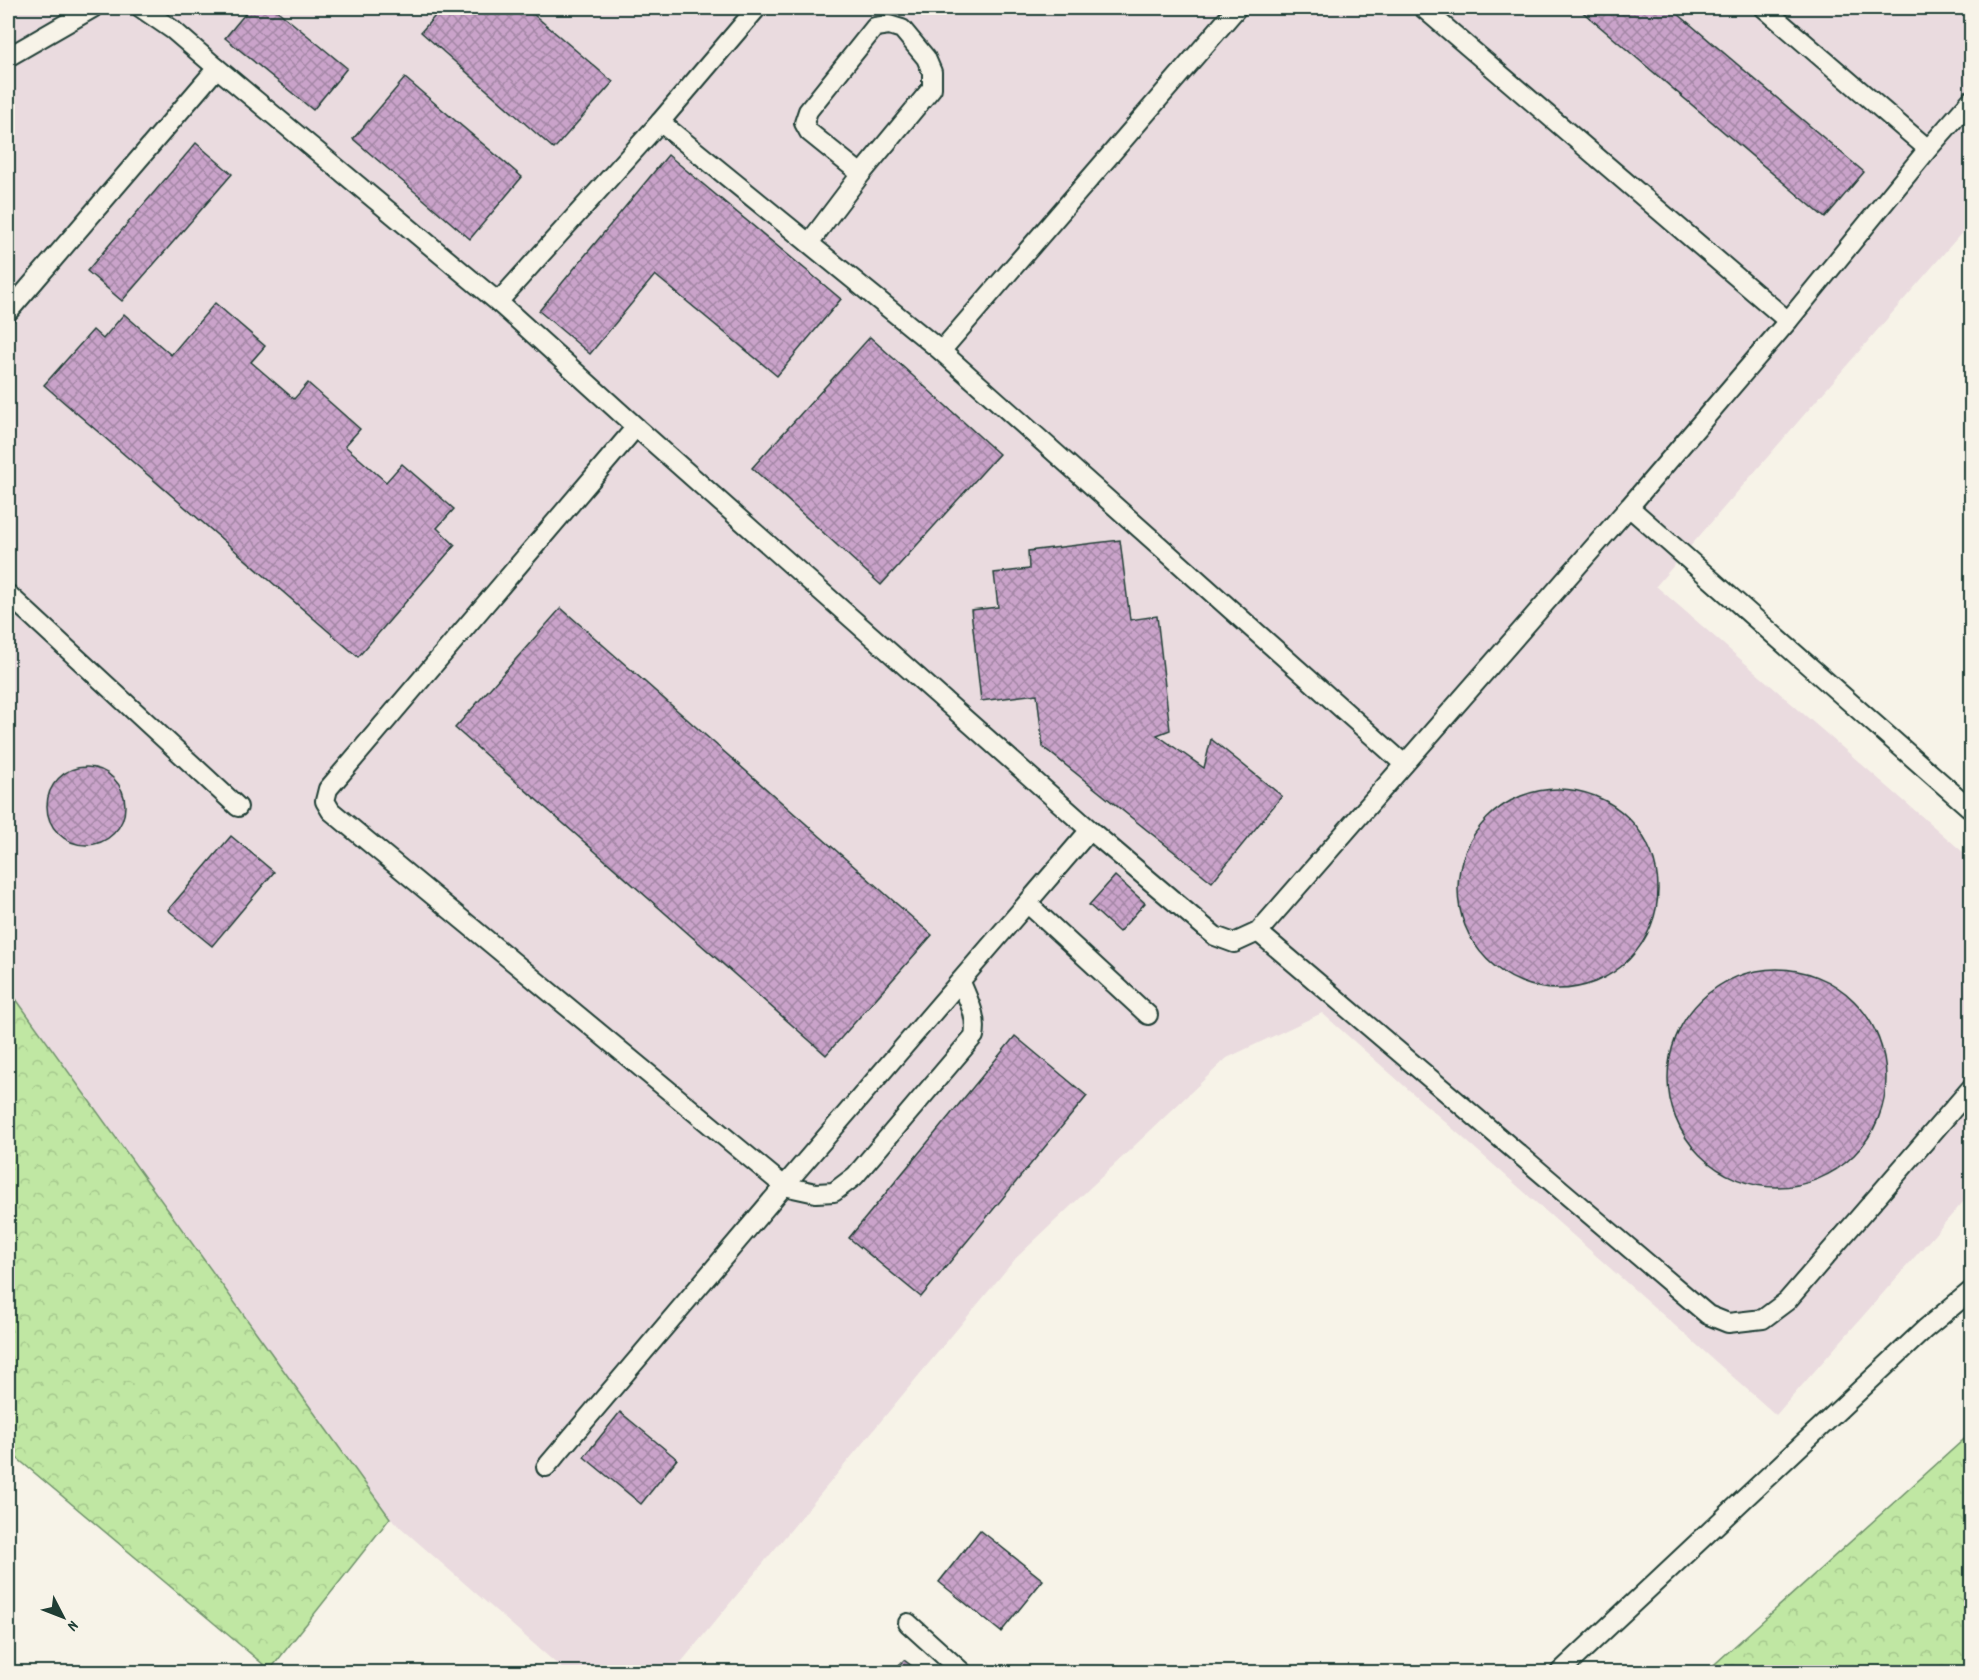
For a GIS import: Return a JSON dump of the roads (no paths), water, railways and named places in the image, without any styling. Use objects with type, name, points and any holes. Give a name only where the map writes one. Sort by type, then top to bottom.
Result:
[{"type":"lane","points":[[8,57],[93,8]]},
{"type":"lane","points":[[141,8],[173,30],[498,302],[1090,830],[1215,936],[1234,943],[1258,932],[1629,507],[1788,321],[1971,99]]},
{"type":"lane","points":[[498,302],[660,122],[757,8]]},
{"type":"lane","points":[[941,351],[1237,8]]},
{"type":"lane","points":[[1423,8],[1788,321]]},
{"type":"lane","points":[[1764,8],[1928,149]]},
{"type":"lane","points":[[809,243],[861,174],[932,88],[932,72],[926,58],[902,28],[890,25],[876,27],[808,111],[804,123],[809,132],[861,174]]},
{"type":"lane","points":[[8,312],[217,68]]},
{"type":"lane","points":[[660,122],[941,351],[1404,764]]},
{"type":"lane","points":[[636,427],[328,789],[325,801],[331,811],[784,1186],[816,1193],[834,1192],[855,1176],[974,1036],[976,1027],[974,1017],[961,982]]},
{"type":"lane","points":[[1629,507],[1971,810]]},
{"type":"lane","points":[[8,594],[238,807]]},
{"type":"lane","points":[[546,1467],[1090,830]]},
{"type":"lane","points":[[1028,904],[1148,1015]]},
{"type":"lane","points":[[1258,932],[1708,1315],[1728,1323],[1763,1319],[1787,1301],[1971,1087]]},
{"type":"lane","points":[[1560,1672],[1925,1329],[1971,1290]]},
{"type":"lane","points":[[908,1623],[962,1672]]}]
